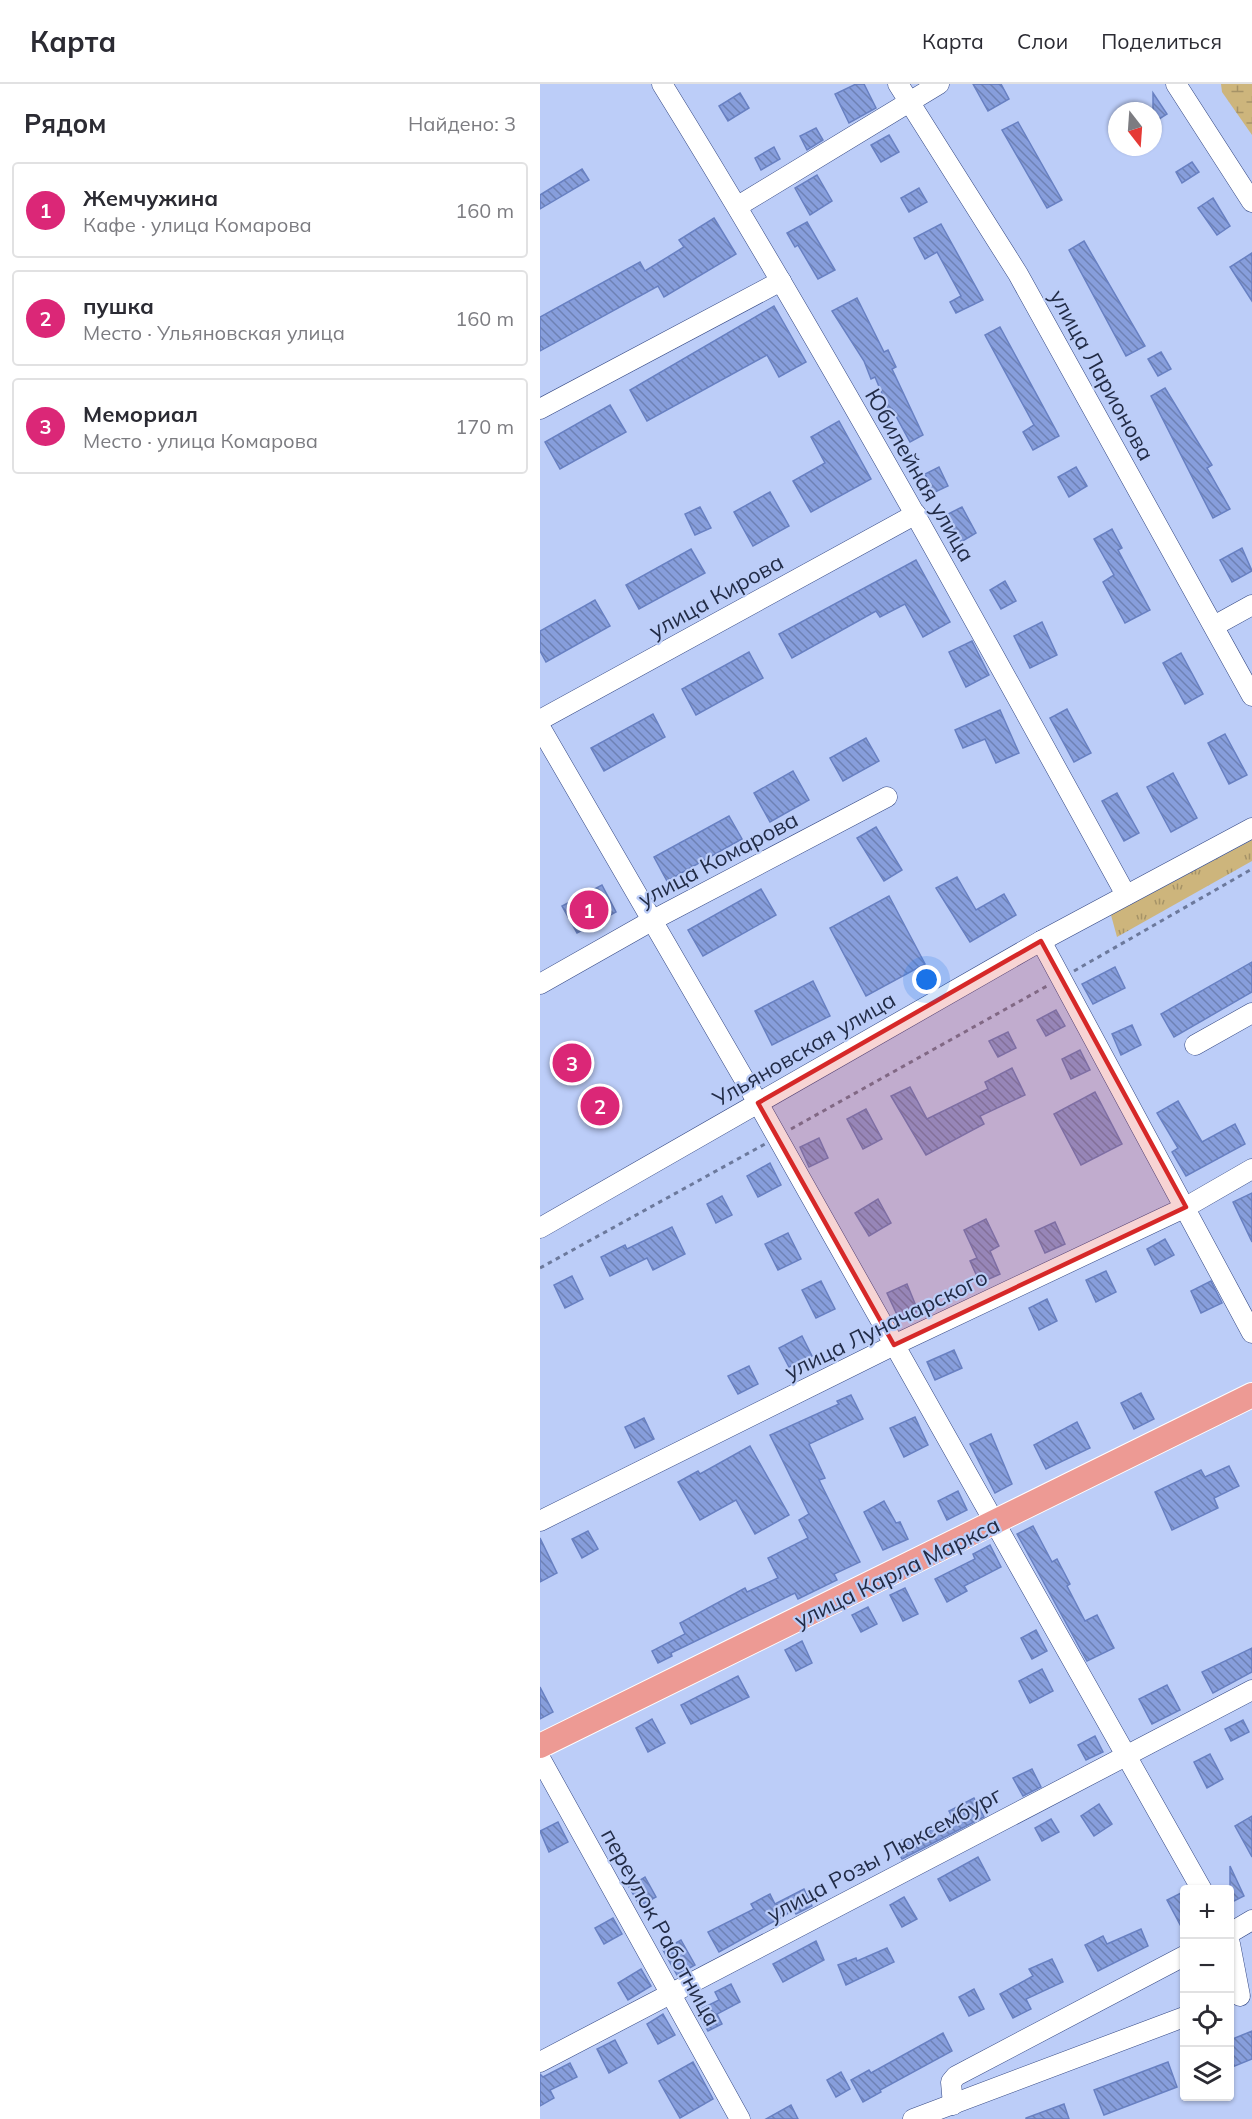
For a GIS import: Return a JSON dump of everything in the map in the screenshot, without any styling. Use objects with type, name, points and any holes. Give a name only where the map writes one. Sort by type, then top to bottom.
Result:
[{"type":"main road","name":"улица Карла Маркса","points":[[540,1746],[1252,1395]]},
{"type":"street","name":"Юбилейная улица","points":[[662,84],[738,206],[916,514],[1126,895]]},
{"type":"street","points":[[738,206],[903,93],[939,84]]},
{"type":"street","points":[[1176,84],[1252,202]]},
{"type":"street","name":"улица Ларионова","points":[[903,93],[1018,274],[1252,696]]},
{"type":"street","points":[[540,409],[781,281]]},
{"type":"street","name":"улица Кирова","points":[[540,720],[916,514]]},
{"type":"street","points":[[1214,626],[1252,604]]},
{"type":"street","points":[[540,727],[758,1103],[1199,1885]]},
{"type":"street","name":"улица Комарова","points":[[540,984],[653,920],[887,797]]},
{"type":"street","name":"Ульяновская улица","points":[[540,1228],[1041,941],[1252,828]]},
{"type":"street","points":[[1041,941],[1252,1333]]},
{"type":"street","points":[[1196,1045],[1252,1013]]},
{"type":"street","name":"улица Луначарского","points":[[540,1521],[894,1345],[1186,1207],[1252,1168]]},
{"type":"street","name":"улица Розы Люксембург","points":[[540,2062],[670,1992],[1252,1690]]},
{"type":"street","name":"переулок Работница","points":[[540,1758],[740,2119]]},
{"type":"street","points":[[1234,1931],[1252,1920]]},
{"type":"street","points":[[953,2105],[951,2082],[956,2076],[1180,1959]]},
{"type":"street","points":[[1234,1963],[1241,1995]]},
{"type":"street","points":[[913,2119],[1180,2019]]},
{"type":"path","points":[[540,1269],[1252,869]]},
{"type":"highlighted area","points":[[1041,941],[1186,1207],[894,1345],[758,1103]]},
{"type":"green space","points":[[1221,84],[1252,84],[1252,135],[1222,92]]},
{"type":"green space","points":[[1252,840],[1252,861],[1117,937],[1111,915]]},
{"type":"building","points":[[856,84],[864,84],[876,108],[849,123],[835,94]]},
{"type":"building","points":[[973,84],[1001,84],[1009,99],[988,111]]},
{"type":"building","points":[[740,93],[749,108],[728,121],[719,106]]},
{"type":"building","points":[[1153,93],[1159,102],[1153,102]]},
{"type":"building","points":[[1162,106],[1167,114],[1162,117]]},
{"type":"building","points":[[1018,122],[1062,200],[1047,208],[1002,130]]},
{"type":"building","points":[[816,128],[823,140],[807,150],[800,136]]},
{"type":"building","points":[[889,135],[899,152],[881,162],[871,145]]},
{"type":"building","points":[[774,147],[780,159],[761,170],[755,158]]},
{"type":"building","points":[[1192,162],[1199,172],[1182,183],[1176,172]]},
{"type":"building","points":[[582,169],[589,180],[540,209],[540,195]]},
{"type":"building","points":[[817,175],[832,201],[810,215],[795,188]]},
{"type":"building","points":[[919,188],[927,202],[909,212],[901,198]]},
{"type":"building","points":[[1213,198],[1230,226],[1217,235],[1198,208]]},
{"type":"building","points":[[714,218],[736,254],[664,297],[658,286],[540,351],[540,317],[640,262],[645,271],[684,247],[679,240]]},
{"type":"building","points":[[807,222],[835,270],[818,279],[798,245],[795,247],[787,233]]},
{"type":"building","points":[[941,224],[983,300],[956,313],[950,302],[961,296],[937,252],[925,259],[914,238]]},
{"type":"building","points":[[1084,241],[1145,346],[1126,356],[1069,250]]},
{"type":"building","points":[[1252,253],[1252,301],[1230,267]]},
{"type":"building","points":[[857,298],[884,352],[888,350],[896,367],[892,369],[923,435],[910,442],[892,409],[889,410],[875,377],[871,379],[864,361],[832,311]]},
{"type":"building","points":[[774,306],[806,362],[779,377],[767,355],[647,421],[630,390]]},
{"type":"building","points":[[1000,327],[1059,436],[1033,450],[1023,432],[1034,425],[985,335]]},
{"type":"building","points":[[1161,352],[1171,369],[1158,376],[1148,359]]},
{"type":"building","points":[[1165,388],[1212,465],[1207,468],[1230,509],[1213,518],[1151,396]]},
{"type":"building","points":[[610,405],[626,432],[560,469],[545,442]]},
{"type":"building","points":[[839,421],[871,479],[811,512],[793,481],[825,463],[811,437]]},
{"type":"building","points":[[939,467],[948,486],[933,493],[925,474]]},
{"type":"building","points":[[1076,467],[1087,486],[1069,497],[1058,477]]},
{"type":"building","points":[[770,492],[789,526],[753,546],[734,512]]},
{"type":"building","points":[[700,507],[711,528],[695,535],[685,514]]},
{"type":"building","points":[[962,507],[976,533],[961,542],[946,515]]},
{"type":"building","points":[[1112,529],[1122,548],[1118,550],[1150,610],[1125,623],[1103,582],[1114,575],[1094,539]]},
{"type":"building","points":[[1242,548],[1252,571],[1232,582],[1220,560]]},
{"type":"building","points":[[691,549],[705,573],[639,609],[626,585]]},
{"type":"building","points":[[916,560],[950,622],[923,637],[905,604],[880,617],[876,611],[792,658],[779,634]]},
{"type":"building","points":[[1005,581],[1016,601],[1001,609],[990,590]]},
{"type":"building","points":[[595,600],[610,626],[546,662],[540,651],[540,631]]},
{"type":"building","points":[[1042,622],[1057,655],[1030,668],[1014,636]]},
{"type":"building","points":[[972,641],[989,675],[966,687],[949,652]]},
{"type":"building","points":[[749,652],[763,678],[696,715],[682,689]]},
{"type":"building","points":[[1181,653],[1203,694],[1185,704],[1163,663]]},
{"type":"building","points":[[1067,709],[1091,753],[1074,762],[1050,718]]},
{"type":"building","points":[[1000,710],[1019,753],[996,763],[985,739],[963,748],[955,730]]},
{"type":"building","points":[[653,714],[665,737],[604,771],[591,748]]},
{"type":"building","points":[[1225,734],[1247,775],[1229,784],[1208,743]]},
{"type":"building","points":[[866,738],[879,761],[843,781],[830,758]]},
{"type":"building","points":[[793,771],[809,800],[770,822],[754,793]]},
{"type":"building","points":[[1173,773],[1197,818],[1171,832],[1147,787]]},
{"type":"building","points":[[1117,793],[1139,833],[1124,841],[1102,801]]},
{"type":"building","points":[[729,816],[742,839],[667,881],[654,857]]},
{"type":"building","points":[[876,827],[902,870],[884,881],[857,838]]},
{"type":"building","points":[[957,877],[976,910],[1004,894],[1016,915],[970,942],[936,888]]},
{"type":"building","points":[[602,885],[616,912],[577,933],[562,906]]},
{"type":"building","points":[[761,889],[776,915],[703,956],[688,930]]},
{"type":"building","points":[[889,896],[925,964],[866,996],[830,928]]},
{"type":"building","points":[[1252,962],[1252,992],[1174,1037],[1161,1014]]},
{"type":"building","points":[[1115,967],[1125,988],[1093,1004],[1082,984]]},
{"type":"building","points":[[813,981],[830,1016],[772,1045],[755,1011]]},
{"type":"building","points":[[1056,1010],[1065,1026],[1046,1036],[1037,1020]]},
{"type":"building","points":[[1132,1025],[1141,1045],[1121,1055],[1112,1034]]},
{"type":"building","points":[[1008,1032],[1016,1048],[998,1057],[989,1041]]},
{"type":"building","points":[[1080,1050],[1090,1070],[1071,1079],[1062,1059]]},
{"type":"building","points":[[1012,1068],[1025,1095],[980,1116],[984,1124],[926,1155],[891,1096],[910,1087],[927,1119],[988,1089],[985,1082]]},
{"type":"building","points":[[1095,1092],[1122,1144],[1081,1165],[1054,1114]]},
{"type":"building","points":[[1178,1101],[1202,1142],[1235,1124],[1245,1144],[1186,1176],[1172,1152],[1178,1148],[1157,1113]]},
{"type":"building","points":[[866,1109],[882,1139],[863,1149],[847,1119]]},
{"type":"building","points":[[819,1138],[828,1158],[809,1167],[800,1147]]},
{"type":"building","points":[[770,1163],[781,1185],[758,1197],[747,1176]]},
{"type":"building","points":[[1252,1193],[1252,1242],[1233,1202]]},
{"type":"building","points":[[722,1196],[732,1215],[716,1223],[707,1204]]},
{"type":"building","points":[[878,1199],[891,1223],[869,1236],[855,1213]]},
{"type":"building","points":[[986,1219],[999,1246],[990,1251],[1000,1274],[980,1283],[970,1261],[977,1258],[964,1230]]},
{"type":"building","points":[[1055,1222],[1065,1244],[1045,1253],[1035,1231]]},
{"type":"building","points":[[672,1227],[685,1254],[653,1270],[647,1258],[610,1276],[601,1257],[625,1245],[627,1249]]},
{"type":"building","points":[[788,1233],[801,1259],[778,1270],[765,1244]]},
{"type":"building","points":[[1165,1239],[1174,1255],[1155,1265],[1147,1249]]},
{"type":"building","points":[[1106,1271],[1116,1292],[1096,1302],[1086,1280]]},
{"type":"building","points":[[572,1276],[583,1299],[565,1308],[554,1285]]},
{"type":"building","points":[[821,1281],[835,1309],[816,1318],[802,1290]]},
{"type":"building","points":[[1211,1281],[1222,1303],[1201,1313],[1191,1291]]},
{"type":"building","points":[[907,1284],[918,1311],[899,1319],[887,1293]]},
{"type":"building","points":[[1047,1299],[1057,1321],[1039,1330],[1029,1308]]},
{"type":"building","points":[[802,1336],[812,1356],[789,1367],[779,1348]]},
{"type":"building","points":[[954,1350],[962,1368],[935,1380],[927,1362]]},
{"type":"building","points":[[749,1366],[758,1384],[738,1394],[728,1376]]},
{"type":"building","points":[[1141,1393],[1154,1419],[1134,1429],[1121,1403]]},
{"type":"building","points":[[851,1395],[863,1419],[809,1444],[825,1478],[819,1480],[860,1562],[834,1574],[837,1580],[798,1599],[795,1593],[671,1653],[672,1656],[658,1663],[652,1651],[685,1634],[680,1623],[745,1588],[747,1592],[778,1578],[768,1558],[808,1538],[799,1520],[809,1514],[770,1435],[839,1404],[837,1401]]},
{"type":"building","points":[[915,1417],[928,1445],[904,1457],[890,1428]]},
{"type":"building","points":[[644,1418],[654,1439],[635,1448],[625,1427]]},
{"type":"building","points":[[1077,1422],[1090,1448],[1046,1469],[1034,1445]]},
{"type":"building","points":[[991,1434],[1012,1484],[995,1493],[970,1444]]},
{"type":"building","points":[[750,1446],[789,1515],[755,1534],[736,1500],[700,1520],[678,1482],[698,1471],[700,1474]]},
{"type":"building","points":[[1229,1466],[1239,1486],[1214,1498],[1218,1508],[1172,1530],[1155,1492],[1201,1470],[1205,1477]]},
{"type":"building","points":[[958,1491],[967,1510],[947,1520],[938,1501]]},
{"type":"building","points":[[884,1501],[896,1523],[900,1522],[908,1539],[883,1550],[864,1512]]},
{"type":"building","points":[[1033,1526],[1052,1562],[1057,1559],[1070,1584],[1067,1586],[1085,1621],[1097,1615],[1114,1648],[1087,1661],[1017,1534]]},
{"type":"building","points":[[588,1531],[598,1549],[582,1558],[572,1539]]},
{"type":"building","points":[[540,1538],[557,1573],[540,1582]]},
{"type":"building","points":[[990,1545],[1001,1567],[964,1586],[967,1591],[947,1602],[935,1579],[975,1559],[973,1554]]},
{"type":"building","points":[[905,1588],[918,1614],[903,1621],[890,1595]]},
{"type":"building","points":[[868,1607],[877,1624],[861,1632],[852,1615]]},
{"type":"building","points":[[1036,1630],[1047,1651],[1032,1659],[1021,1638]]},
{"type":"building","points":[[802,1641],[812,1663],[796,1671],[785,1650]]},
{"type":"building","points":[[1252,1648],[1252,1672],[1213,1693],[1202,1672]]},
{"type":"building","points":[[1042,1669],[1053,1691],[1030,1703],[1019,1681]]},
{"type":"building","points":[[738,1676],[749,1697],[691,1724],[681,1705]]},
{"type":"building","points":[[1167,1685],[1180,1710],[1152,1724],[1139,1699]]},
{"type":"building","points":[[540,1687],[553,1712],[540,1719]]},
{"type":"building","points":[[652,1719],[665,1743],[648,1752],[636,1728]]},
{"type":"building","points":[[1243,1720],[1249,1732],[1231,1741],[1225,1729]]},
{"type":"building","points":[[1095,1736],[1103,1752],[1086,1760],[1078,1745]]},
{"type":"building","points":[[1210,1754],[1223,1779],[1207,1788],[1194,1762]]},
{"type":"building","points":[[1032,1769],[1041,1787],[1023,1796],[1013,1778]]},
{"type":"building","points":[[974,1798],[984,1817],[902,1859],[894,1844],[906,1838],[908,1842],[953,1819],[949,1811]]},
{"type":"building","points":[[1099,1804],[1112,1824],[1094,1836],[1081,1816]]},
{"type":"building","points":[[1252,1816],[1252,1857],[1235,1826]]},
{"type":"building","points":[[1051,1819],[1059,1832],[1042,1841],[1035,1828]]},
{"type":"building","points":[[558,1822],[568,1842],[549,1852],[540,1831]]},
{"type":"building","points":[[978,1857],[990,1880],[950,1901],[938,1879]]},
{"type":"building","points":[[1230,1866],[1244,1896],[1234,1901],[1234,1885],[1230,1885]]},
{"type":"building","points":[[645,1877],[656,1897],[640,1906],[629,1887]]},
{"type":"building","points":[[804,1889],[812,1906],[796,1914],[794,1910],[719,1952],[708,1932],[754,1909],[751,1904],[770,1894],[775,1904]]},
{"type":"building","points":[[1180,1894],[1180,1925],[1167,1900]]},
{"type":"building","points":[[904,1897],[917,1919],[902,1927],[890,1905]]},
{"type":"building","points":[[613,1918],[622,1934],[604,1944],[595,1928]]},
{"type":"building","points":[[1141,1929],[1148,1946],[1098,1971],[1085,1945],[1103,1936],[1107,1944]]},
{"type":"building","points":[[681,1940],[695,1965],[677,1975],[663,1950]]},
{"type":"building","points":[[816,1941],[824,1960],[783,1982],[773,1964]]},
{"type":"building","points":[[887,1948],[894,1962],[846,1985],[838,1965],[856,1958],[857,1961]]},
{"type":"building","points":[[1052,1959],[1063,1982],[1026,1999],[1031,2009],[1013,2018],[1000,1994],[1033,1976],[1029,1969]]},
{"type":"building","points":[[641,1969],[651,1986],[628,2000],[618,1983]]},
{"type":"building","points":[[731,1984],[740,2002],[717,2014],[722,2024],[708,2031],[697,2011],[719,2000],[715,1992]]},
{"type":"building","points":[[974,1989],[984,2009],[969,2016],[959,1997]]},
{"type":"building","points":[[663,2014],[675,2035],[658,2044],[647,2024]]},
{"type":"building","points":[[1252,2031],[1252,2059],[1234,2066],[1234,2047],[1234,2038]]},
{"type":"building","points":[[943,2033],[952,2051],[880,2090],[881,2092],[863,2102],[851,2080],[869,2070],[871,2073]]},
{"type":"building","points":[[615,2040],[627,2063],[609,2073],[597,2049]]},
{"type":"building","points":[[693,2062],[713,2099],[680,2118],[659,2081]]},
{"type":"building","points":[[1168,2062],[1177,2087],[1104,2115],[1094,2090]]},
{"type":"building","points":[[570,2063],[577,2077],[550,2090],[554,2098],[540,2106],[540,2074],[543,2077]]},
{"type":"building","points":[[841,2072],[850,2089],[836,2097],[827,2080]]},
{"type":"building","points":[[1064,2104],[1069,2119],[1026,2119],[1026,2118]]},
{"type":"building","points":[[791,2105],[798,2119],[766,2119]]},
{"type":"place","name":"Жемчужина","points":[[589,910]]},
{"type":"place","name":"Мемориал","points":[[572,1063]]},
{"type":"place","name":"пушка","points":[[600,1106]]}]
